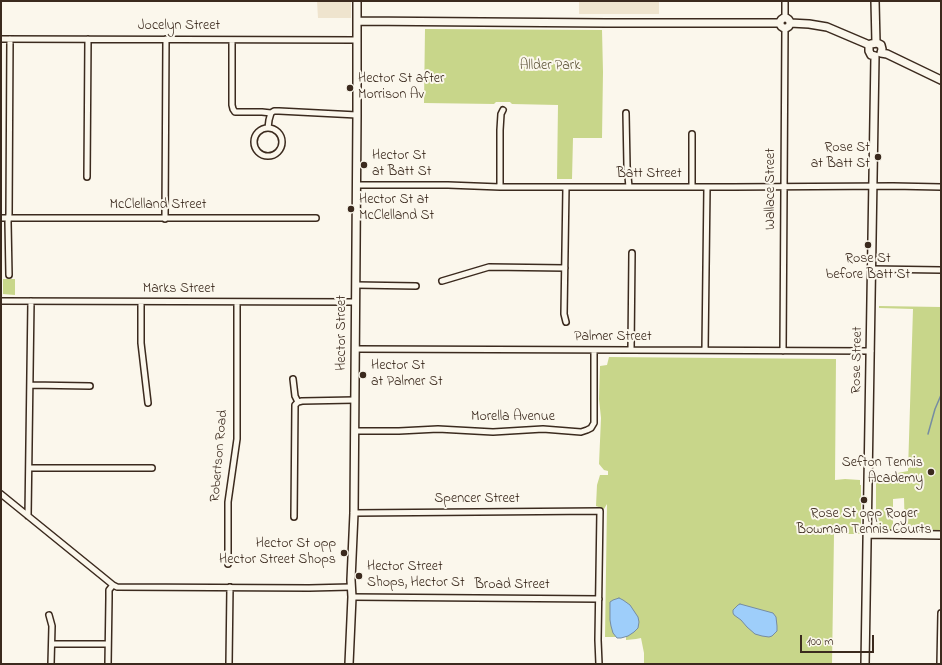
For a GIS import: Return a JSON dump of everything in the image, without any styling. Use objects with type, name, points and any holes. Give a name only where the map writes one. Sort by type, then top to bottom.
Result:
[{"type":"street","name":"Hector Street","points":[[349,664],[354,513],[356,349],[357,1]]},
{"type":"street","name":"Wallace Street","points":[[783,351],[786,1]]},
{"type":"street","points":[[875,1],[876,42]]},
{"type":"street","points":[[357,21],[785,23],[827,27],[869,46]]},
{"type":"street","name":"Jocelyn Street","points":[[1,39],[357,40]]},
{"type":"street","points":[[9,275],[8,218],[10,39]]},
{"type":"street","points":[[87,177],[88,39]]},
{"type":"street","points":[[165,219],[166,39]]},
{"type":"street","points":[[232,40],[234,111],[262,112],[271,114],[279,111],[357,115]]},
{"type":"street","points":[[869,46],[876,42]]},
{"type":"street","points":[[876,42],[882,47],[878,54]]},
{"type":"street","points":[[869,46],[869,51],[873,56],[878,54],[887,54],[941,80]]},
{"type":"street","name":"Rose Street","points":[[865,664],[873,186],[878,54]]},
{"type":"street","points":[[500,187],[500,130],[501,114],[503,110]]},
{"type":"street","points":[[626,113],[629,187]]},
{"type":"street","points":[[268,128],[271,114]]},
{"type":"street","points":[[268,128],[274,130],[282,139],[277,153],[268,156],[260,152],[256,148],[254,142],[258,133],[268,128]]},
{"type":"street","points":[[692,134],[692,187]]},
{"type":"street","name":"Batt Street","points":[[356,185],[448,185],[500,187],[941,187]]},
{"type":"street","points":[[566,187],[564,268],[564,314],[566,322]]},
{"type":"street","points":[[706,350],[707,187]]},
{"type":"street","name":"McClelland Street","points":[[1,218],[316,218]]},
{"type":"street","points":[[631,350],[632,253]]},
{"type":"street","points":[[442,281],[489,267],[564,268]]},
{"type":"street","points":[[872,269],[941,270]]},
{"type":"street","points":[[356,285],[416,286]]},
{"type":"street","name":"Marks Street","points":[[1,301],[356,302]]},
{"type":"street","points":[[28,516],[31,301]]},
{"type":"street","points":[[141,302],[141,343],[148,403]]},
{"type":"street","name":"Robertson Road","points":[[228,564],[228,502],[236,439],[237,302]]},
{"type":"street","name":"Palmer Street","points":[[356,349],[871,351]]},
{"type":"street","name":"Morella Avenue","points":[[355,431],[438,429],[493,432],[543,429],[581,432],[587,430],[591,428],[594,423],[594,350]]},
{"type":"street","points":[[293,379],[295,396],[298,402]]},
{"type":"street","points":[[30,385],[90,386]]},
{"type":"street","points":[[294,517],[295,406],[298,402],[302,401],[355,400]]},
{"type":"street","points":[[29,468],[152,468]]},
{"type":"street","points":[[1,494],[113,585],[124,587],[351,587]]},
{"type":"street","name":"Spencer Street","points":[[354,513],[600,511],[599,599]]},
{"type":"street","points":[[868,534],[941,535]]},
{"type":"street","points":[[108,664],[109,590],[113,585]]},
{"type":"street","points":[[229,664],[230,587]]},
{"type":"street","name":"Broad Street","points":[[352,598],[599,599]]},
{"type":"street","points":[[599,599],[599,664]]},
{"type":"street","points":[[940,664],[941,613]]},
{"type":"street","points":[[49,615],[52,626],[51,664]]},
{"type":"street","points":[[52,644],[108,644]]},
{"type":"shaded area","points":[[317,1],[351,1],[351,18],[318,18]]},
{"type":"shaded area","points":[[579,1],[659,1],[659,14],[579,14]]},
{"type":"green space","name":"Allder Park","points":[[425,29],[602,30],[602,138],[573,138],[572,179],[557,179],[558,105],[512,104],[510,102],[496,102],[494,104],[424,103]]},
{"type":"green space","points":[[3,279],[15,279],[15,295],[3,294]]},
{"type":"green space","points":[[879,306],[941,307],[941,531],[905,531],[904,498],[893,499],[893,531],[880,530],[876,527],[876,477],[908,471],[913,309],[879,308]]},
{"type":"green space","points":[[609,357],[836,359],[835,480],[860,480],[861,534],[834,534],[832,664],[644,664],[644,653],[641,638],[626,640],[626,637],[605,637],[607,504],[604,509],[596,506],[597,485],[600,475],[608,475],[608,471],[604,470],[599,464],[601,418],[599,399],[600,366],[607,365]]},
{"type":"water","points":[[619,598],[630,605],[638,617],[639,622],[638,628],[634,632],[628,636],[617,638],[613,633],[611,626],[610,602]]},
{"type":"water","points":[[740,604],[773,613],[776,617],[777,631],[769,637],[755,634],[733,613],[733,610]]},
{"type":"waterway","points":[[928,434],[935,409],[941,395]]},
{"type":"place","name":"Hector St after Morrison Av","points":[[350,88]]},
{"type":"place","name":"Rose St at Batt St","points":[[878,157]]},
{"type":"place","name":"Hector St at Batt St","points":[[364,165]]},
{"type":"place","name":"Hector St at McClelland St","points":[[351,209]]},
{"type":"place","name":"Rose St before Batt St","points":[[868,245]]},
{"type":"place","name":"Hector St at Palmer St","points":[[363,375]]},
{"type":"place","name":"Sefton Tennis Academy","points":[[931,472]]},
{"type":"place","name":"Rose St opp Roger Bowman Tennis Courts","points":[[864,500]]},
{"type":"place","name":"Hector St opp Hector Street Shops","points":[[344,553]]},
{"type":"place","name":"Hector Street Shops, Hector St","points":[[359,576]]}]
